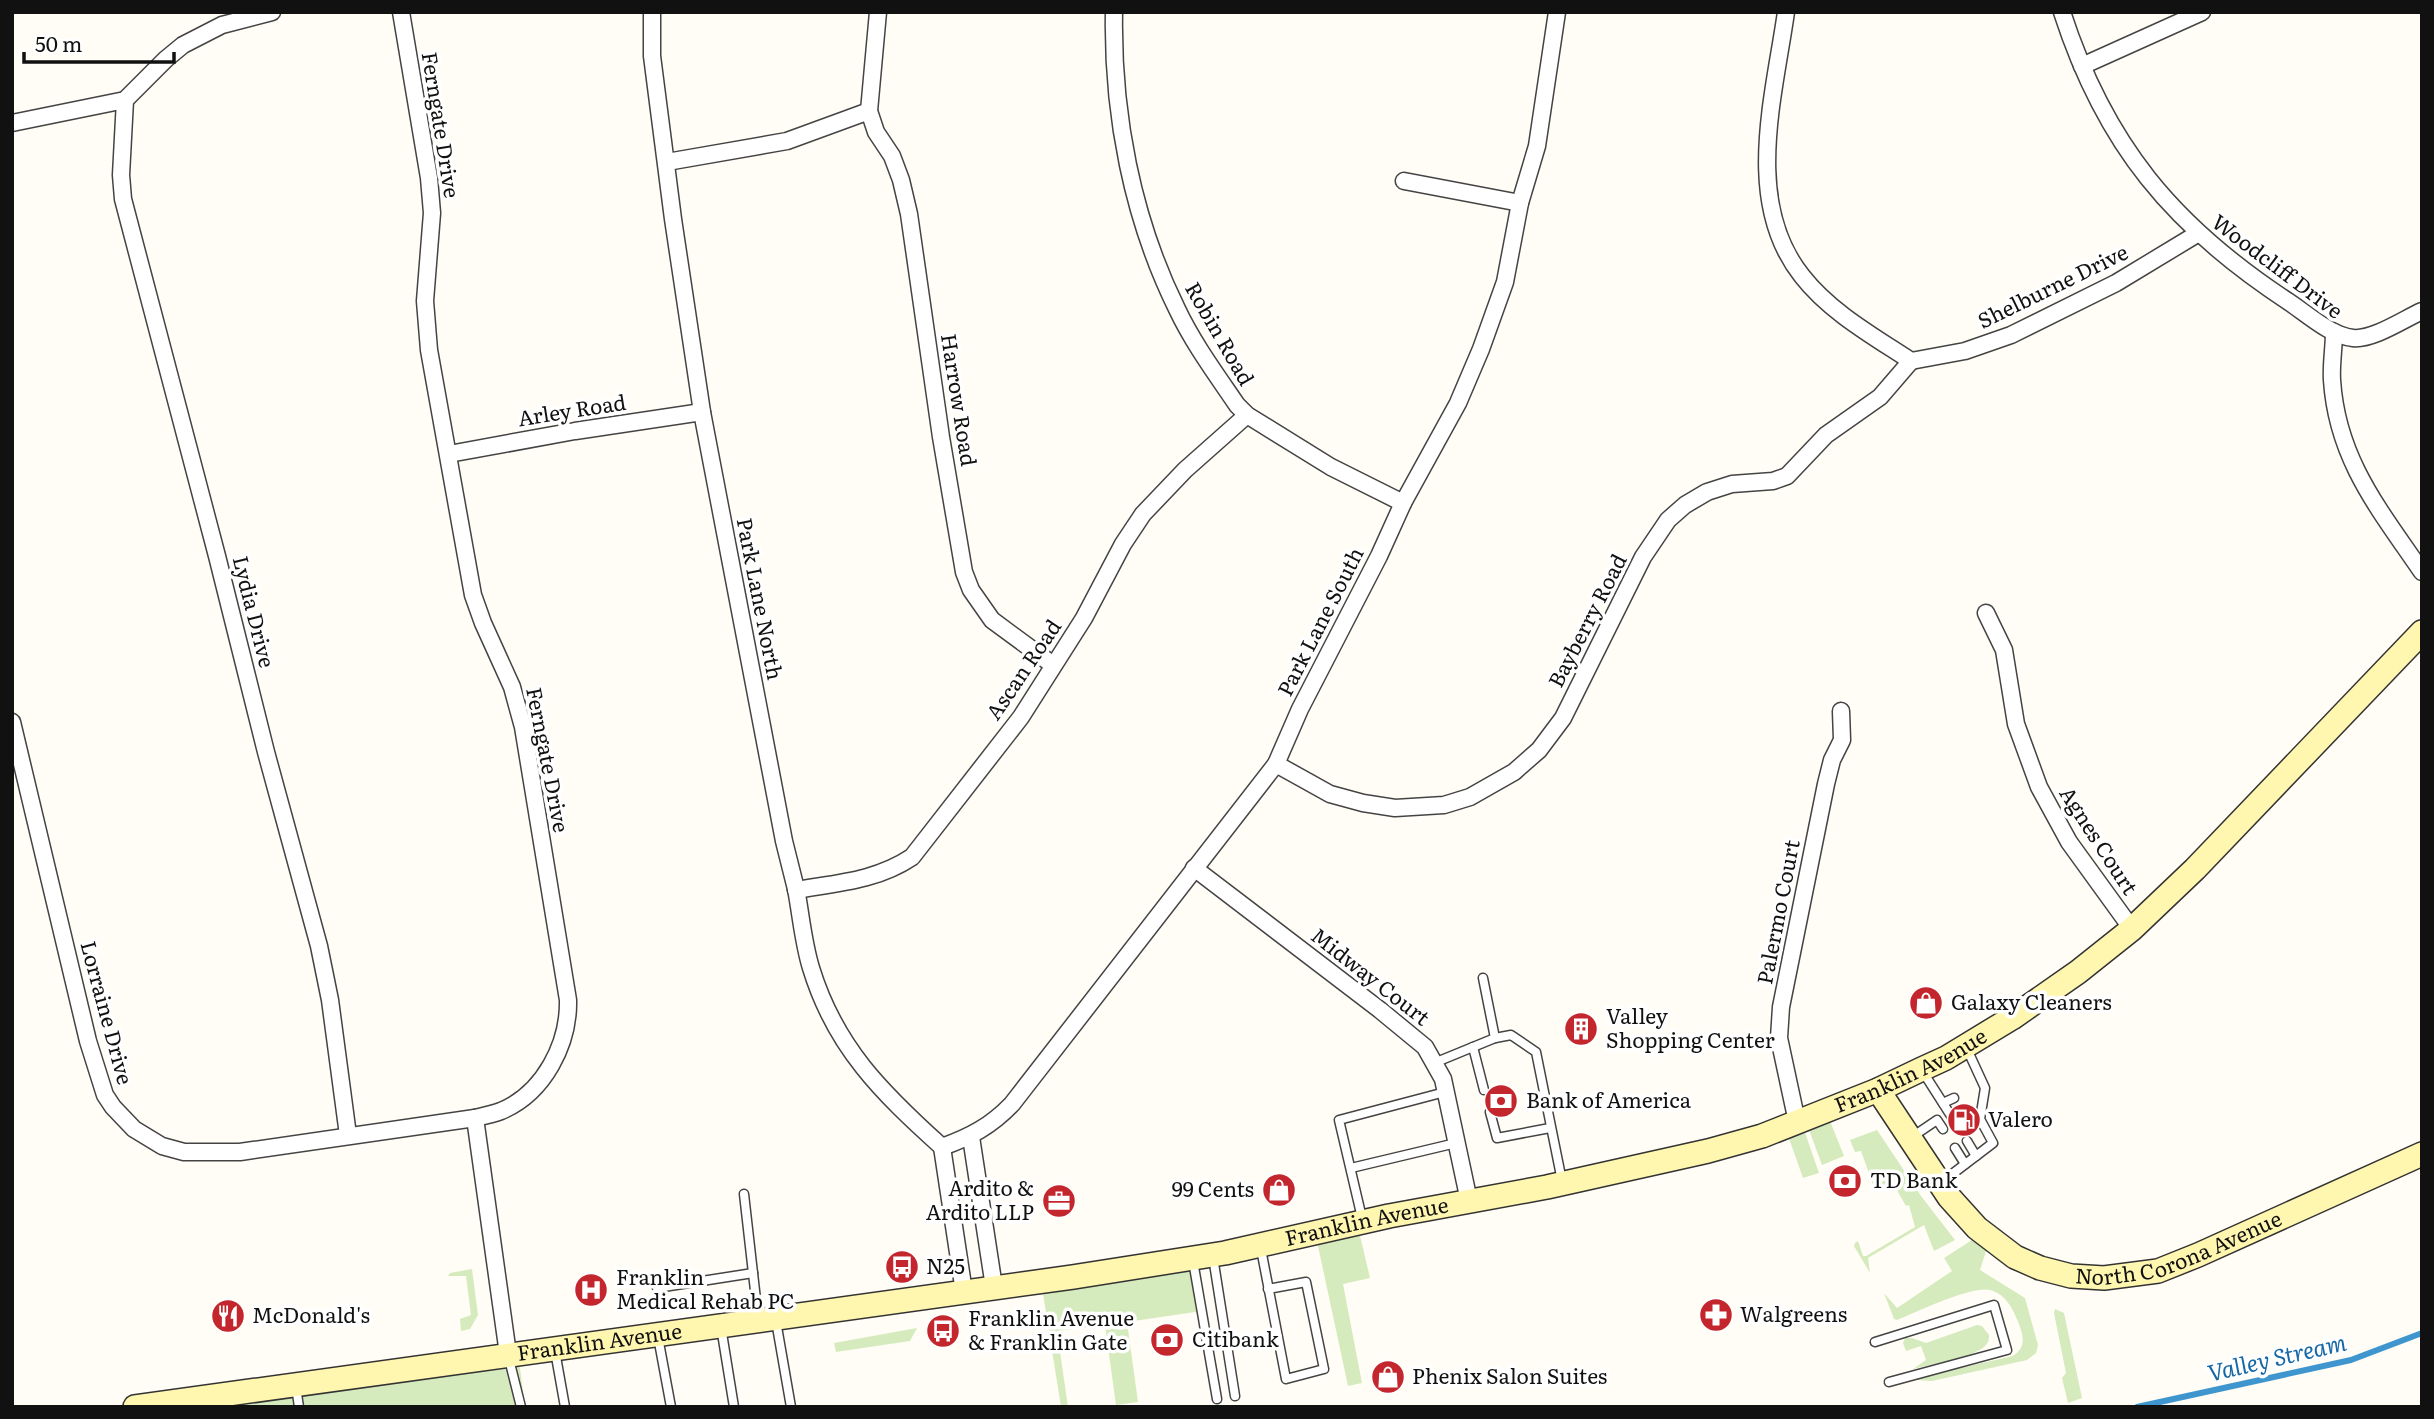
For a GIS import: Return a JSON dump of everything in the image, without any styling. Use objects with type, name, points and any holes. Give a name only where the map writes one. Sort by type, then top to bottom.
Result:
[{"type":"main road","name":"Franklin Avenue","points":[[135,1407],[297,1396],[508,1354],[964,1292],[1203,1256],[1562,1184],[1762,1136],[1878,1090],[1922,1069],[2012,1018],[2078,972],[2132,929],[2195,869],[2422,632]]},
{"type":"main road","name":"North Corona Avenue","points":[[1878,1090],[1944,1190],[1989,1238],[2015,1257],[2039,1268],[2071,1276],[2104,1278],[2158,1270],[2198,1255],[2422,1154]]},
{"type":"street","points":[[12,123],[125,100],[183,46],[222,24],[272,12]]},
{"type":"street","name":"Ferngate Drive","points":[[401,12],[429,178],[432,213],[425,301],[429,350],[473,595],[512,687],[523,727],[568,1000],[562,1042],[539,1082],[527,1095],[503,1110],[475,1118]]},
{"type":"street","name":"Park Lane North","points":[[652,12],[652,56],[702,412],[784,842],[796,890],[804,944],[811,970],[834,1025],[851,1053],[878,1088],[942,1147]]},
{"type":"street","points":[[667,162],[787,141],[869,110],[878,12]]},
{"type":"street","name":"Robin Road","points":[[1114,12],[1119,116],[1132,182],[1153,251],[1177,310],[1237,405],[1247,415],[1331,467],[1404,503]]},
{"type":"street","name":"Park Lane South","points":[[942,1147],[971,1137],[991,1125],[1012,1104],[1276,765],[1300,709],[1404,503],[1458,403],[1481,349],[1505,282],[1520,204],[1537,146],[1557,12]]},
{"type":"street","points":[[1786,12],[1767,160],[1767,190],[1773,220],[1801,276],[1839,313],[1911,361]]},
{"type":"street","name":"Woodcliff Drive","points":[[2062,12],[2102,109],[2138,167],[2197,234],[2334,332],[2334,394],[2346,447],[2364,487],[2422,572]]},
{"type":"street","points":[[2082,66],[2202,12]]},
{"type":"street","name":"Lydia Drive","points":[[125,100],[121,175],[123,200],[319,946],[330,1000],[348,1135]]},
{"type":"street","name":"Harrow Road","points":[[869,110],[876,132],[892,156],[909,214],[941,437],[964,572],[971,590],[992,620],[1053,665]]},
{"type":"street","points":[[1404,181],[1520,204]]},
{"type":"street","name":"Shelburne Drive","points":[[1911,361],[1965,351],[2011,335],[2116,283],[2197,234]]},
{"type":"street","points":[[2334,332],[2364,338],[2422,311]]},
{"type":"street","name":"Bayberry Road","points":[[1276,765],[1330,794],[1395,808],[1457,801],[1514,772],[1539,750],[1563,718],[1643,557],[1668,520],[1685,505],[1707,492],[1732,484],[1773,481],[1787,476],[1826,435],[1880,397],[1911,361]]},
{"type":"street","name":"Arley Road","points":[[449,454],[702,412]]},
{"type":"street","name":"Ascan Road","points":[[796,890],[873,877],[912,857],[1020,717],[1084,618],[1123,544],[1143,514],[1185,470],[1247,415]]},
{"type":"street","name":"Agnes Court","points":[[1986,613],[2004,650],[2016,724],[2039,787],[2069,842],[2132,929]]},
{"type":"street","name":"Palermo Court","points":[[1797,1122],[1779,1038],[1781,1007],[1826,784],[1832,760],[1842,740],[1841,711]]},
{"type":"street","name":"Lorraine Drive","points":[[12,722],[88,1041],[105,1095],[134,1129],[163,1146],[184,1152],[240,1152],[475,1118]]},
{"type":"street","name":"Midway Court","points":[[1194,868],[1425,1047],[1443,1079],[1468,1201]]},
{"type":"street","points":[[475,1118],[508,1354]]},
{"type":"street","points":[[971,1137],[994,1287]]},
{"type":"street","points":[[942,1147],[964,1292]]},
{"type":"lane","points":[[1483,978],[1495,1038]]},
{"type":"lane","points":[[1434,1063],[1495,1038],[1511,1035],[1536,1052],[1562,1184]]},
{"type":"lane","points":[[1944,1190],[1965,1164],[1993,1143],[1980,1119],[1985,1088],[1966,1046]]},
{"type":"lane","points":[[1473,1047],[1484,1090]]},
{"type":"lane","points":[[1922,1069],[1955,1122]]},
{"type":"lane","points":[[1974,1088],[1983,1084]]},
{"type":"lane","points":[[1363,1222],[1339,1120],[1445,1091]]},
{"type":"lane","points":[[1943,1103],[1954,1098]]},
{"type":"lane","points":[[1490,1112],[1497,1138],[1550,1128]]},
{"type":"lane","points":[[1910,1138],[1949,1112]]},
{"type":"lane","points":[[1937,1120],[1943,1129]]},
{"type":"lane","points":[[1966,1140],[1976,1156]]},
{"type":"lane","points":[[1351,1168],[1456,1143]]},
{"type":"lane","points":[[1955,1148],[1965,1164]]},
{"type":"lane","points":[[744,1194],[753,1273],[792,1407]]},
{"type":"lane","points":[[1260,1246],[1268,1289],[1286,1379],[1324,1369],[1306,1282],[1268,1289]]},
{"type":"lane","points":[[1203,1256],[1235,1396]]},
{"type":"lane","points":[[1203,1256],[1217,1399]]},
{"type":"lane","points":[[657,1287],[753,1273]]},
{"type":"lane","points":[[1875,1342],[1994,1305],[2007,1350],[1889,1381]]},
{"type":"lane","points":[[721,1325],[734,1407]]},
{"type":"lane","points":[[658,1334],[671,1407]]},
{"type":"lane","points":[[555,1348],[565,1407]]},
{"type":"lane","points":[[508,1354],[521,1407]]},
{"type":"green space","points":[[1826,1111],[1844,1156],[1822,1165],[1805,1119]]},
{"type":"green space","points":[[1801,1121],[1819,1173],[1803,1178],[1785,1127]]},
{"type":"green space","points":[[1877,1130],[1921,1196],[1955,1240],[1934,1251],[1924,1225],[1868,1258],[1870,1273],[1854,1246],[1855,1243],[1858,1241],[1863,1256],[1866,1256],[1915,1227],[1909,1205],[1906,1206],[1895,1187],[1886,1191],[1882,1187],[1875,1190],[1861,1151],[1855,1152],[1850,1140]]},
{"type":"green space","points":[[1357,1223],[1370,1278],[1343,1284],[1362,1383],[1348,1386],[1315,1232]]},
{"type":"green space","points":[[1983,1233],[1990,1239],[1980,1270],[2025,1298],[2038,1345],[2036,1353],[2027,1360],[1932,1381],[1917,1380],[2013,1356],[2022,1346],[2022,1335],[2016,1316],[2006,1300],[1996,1292],[1971,1291],[1897,1320],[1894,1319],[1884,1293],[1897,1308],[1952,1271],[1944,1258]]},
{"type":"green space","points":[[1193,1258],[1202,1311],[1127,1322],[1138,1402],[1116,1405],[1105,1325],[1057,1331],[1068,1407],[1061,1407],[1041,1281]]},
{"type":"green space","points":[[472,1269],[478,1315],[470,1329],[461,1331],[460,1319],[471,1315],[466,1276],[448,1276],[450,1273]]},
{"type":"green space","points":[[2055,1309],[2064,1313],[2082,1398],[2068,1403],[2062,1378],[2066,1373]]},
{"type":"green space","points":[[1977,1325],[1982,1326],[1989,1335],[1989,1340],[1980,1350],[1913,1369],[1926,1360],[1921,1346],[1906,1351],[1903,1343],[1905,1338],[1926,1343]]},
{"type":"green space","points":[[917,1328],[910,1341],[836,1352],[834,1343]]},
{"type":"green space","points":[[518,1353],[525,1407],[244,1407],[242,1392]]},
{"type":"waterway","name":"Valley Stream","points":[[2137,1407],[2351,1360],[2422,1333]]},
{"type":"place","name":"Galaxy Cleaners","points":[[1926,1003]]},
{"type":"place","name":"Valley Shopping Center","points":[[1581,1029]]},
{"type":"place","name":"Bank of America","points":[[1501,1101]]},
{"type":"place","name":"Valero","points":[[1964,1120]]},
{"type":"place","name":"TD Bank","points":[[1845,1181]]},
{"type":"place","name":"99 Cents","points":[[1279,1190]]},
{"type":"place","name":"Ardito & Ardito LLP","points":[[1059,1201]]},
{"type":"place","name":"N25","points":[[902,1267]]},
{"type":"place","name":"Franklin Medical Rehab PC","points":[[591,1290]]},
{"type":"place","name":"Walgreens","points":[[1716,1315]]},
{"type":"place","name":"McDonald's","points":[[228,1316]]},
{"type":"place","name":"Franklin Avenue & Franklin Gate","points":[[943,1331]]},
{"type":"place","name":"Citibank","points":[[1167,1340]]},
{"type":"place","name":"Phenix Salon Suites","points":[[1388,1377]]}]
